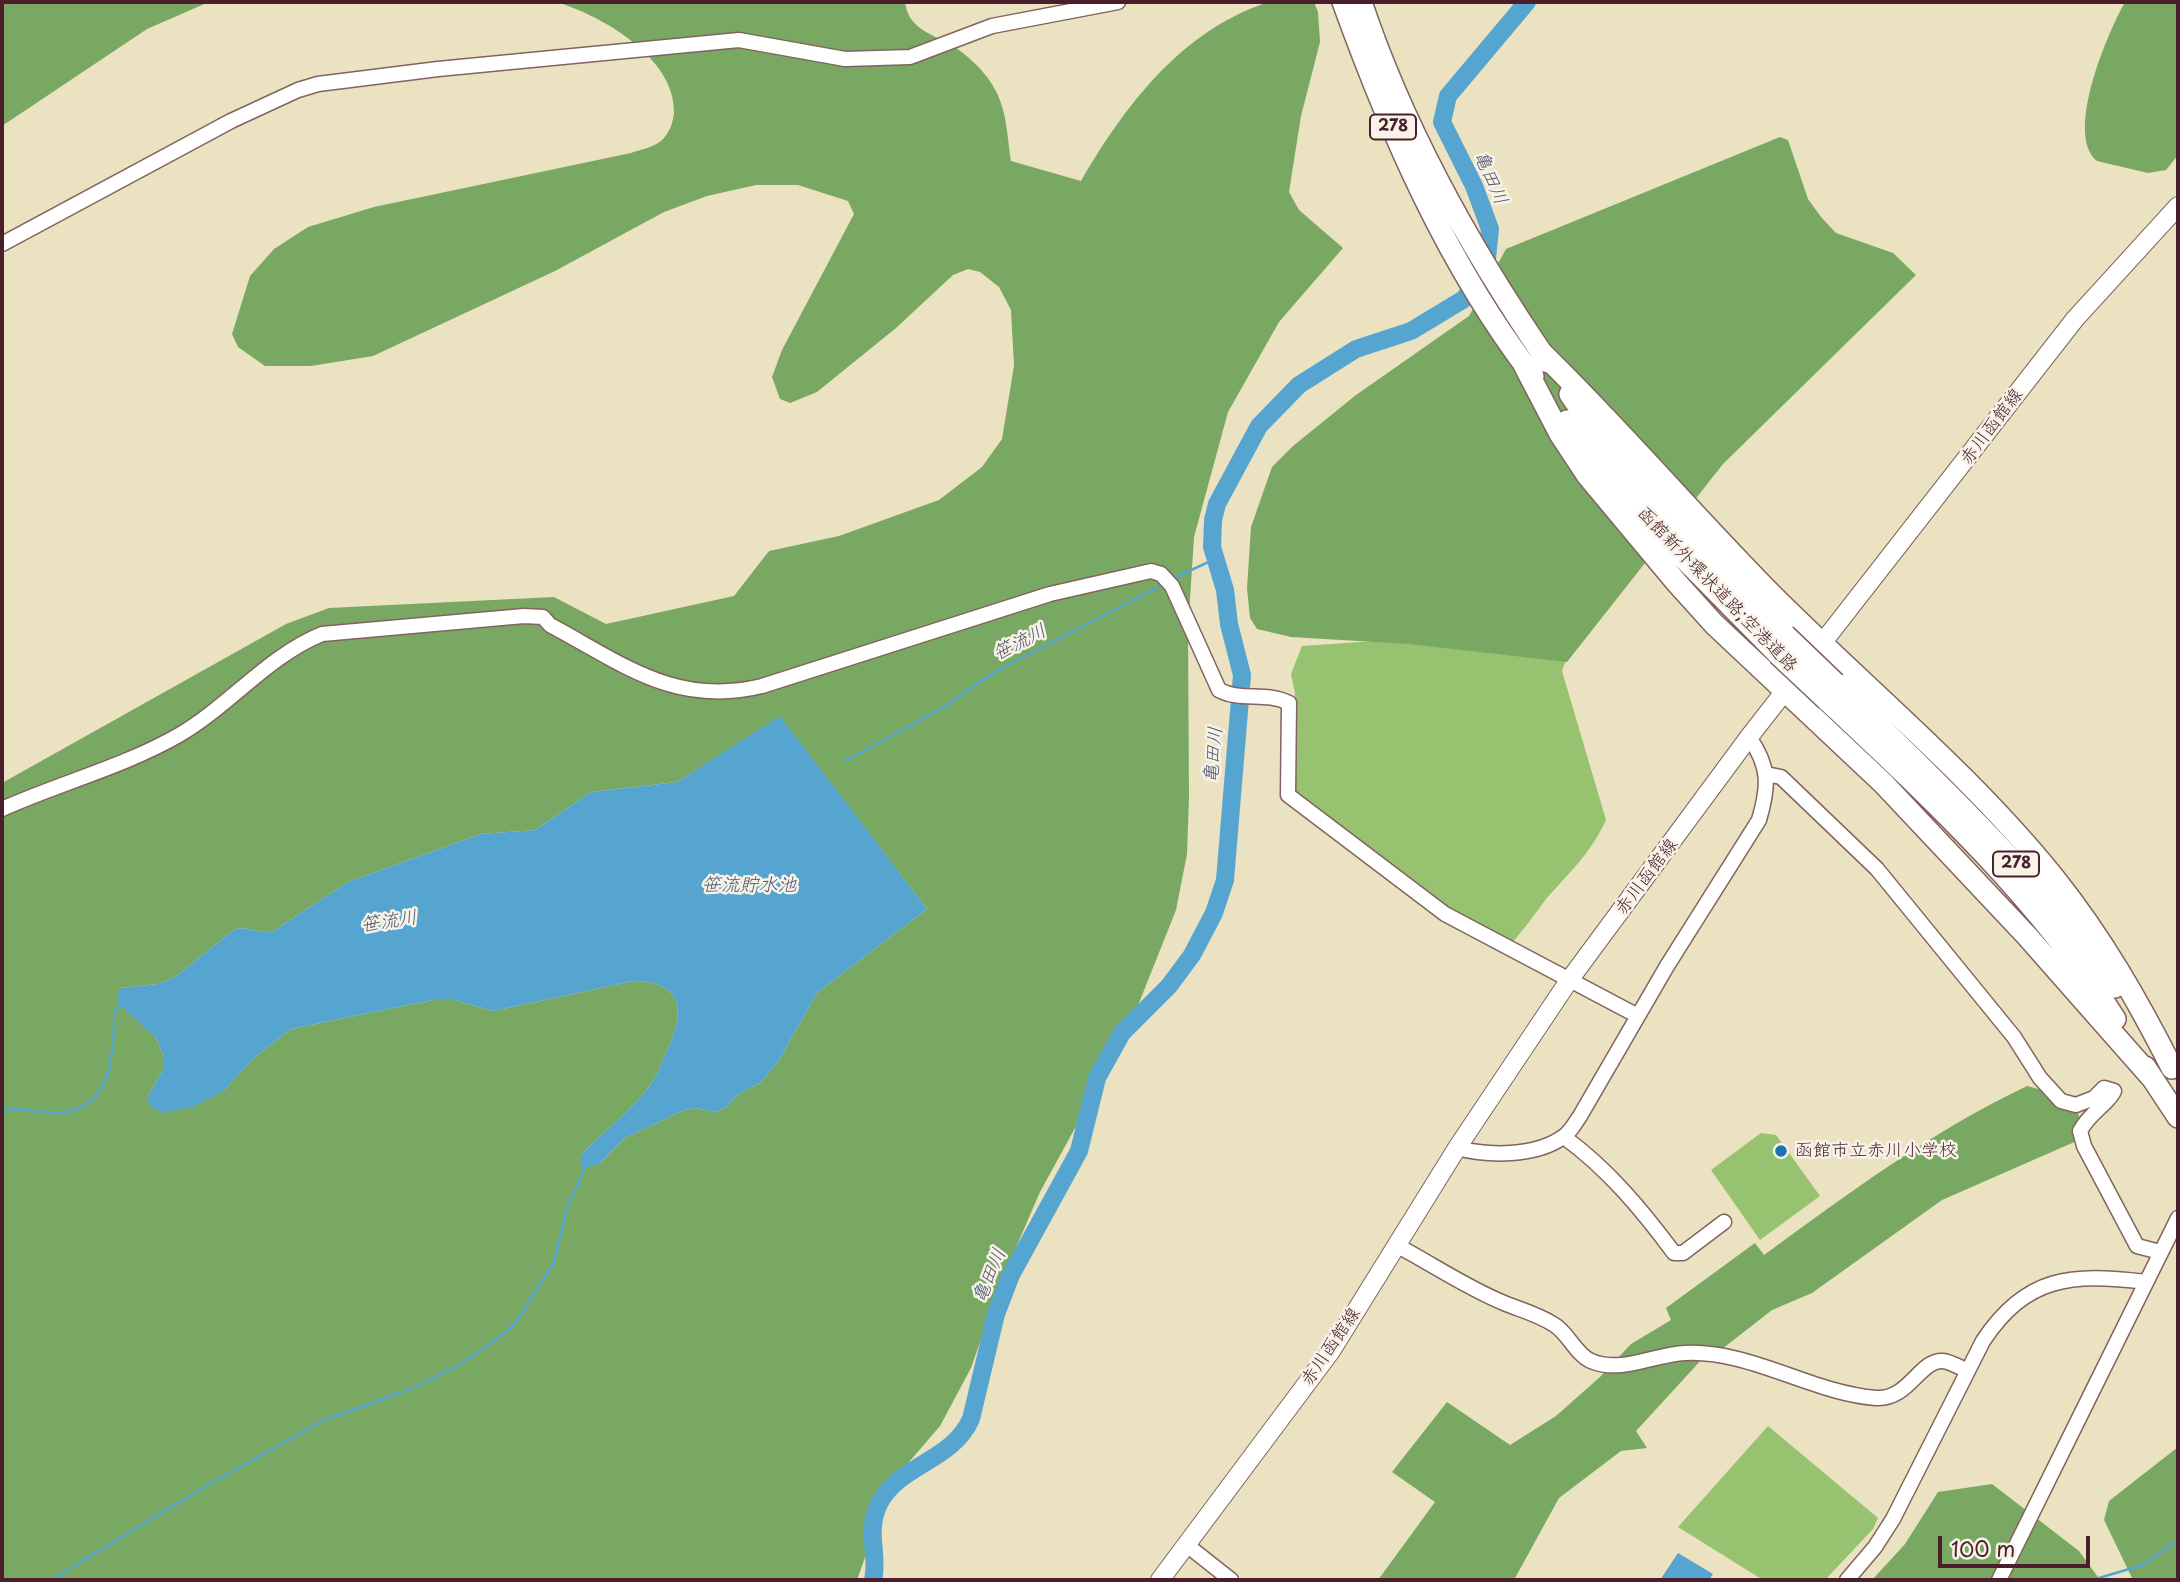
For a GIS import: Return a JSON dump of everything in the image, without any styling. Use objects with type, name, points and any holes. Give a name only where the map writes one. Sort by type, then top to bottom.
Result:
[{"type":"highway","name":"函館新外環状道路;空港道路","points":[[1343,2],[1393,128],[1524,365],[1647,520],[1831,691],[2042,920],[2097,991],[2178,1117]]},
{"type":"highway","name":"函館新外環状道路;空港道路","points":[[1362,2],[1458,242],[1542,353],[1611,452],[1782,644]]},
{"type":"highway","points":[[1542,353],[1822,644],[1962,775],[2055,879],[2133,991],[2175,1072]]},
{"type":"highway","points":[[1524,365],[1560,434],[1587,475],[1686,593],[1883,783],[1961,865],[2153,1079]]},
{"type":"highway","name":"函館新外環状道路;空港道路","points":[[1831,691],[1941,785],[2015,863],[2068,925],[2175,1072]]},
{"type":"main road","name":"赤川函館線","points":[[1160,1580],[1331,1351],[1457,1148],[1570,979],[1749,737],[2075,319],[2178,206]]},
{"type":"street","points":[[2,244],[231,121],[298,90],[318,84],[729,40],[845,59],[910,57],[992,26],[1118,2]]},
{"type":"street","points":[[2,809],[110,767],[169,740],[204,719],[297,646],[335,631],[455,624],[524,616],[543,617],[550,625],[667,686],[720,694],[762,686],[1102,580],[1151,571],[1169,582],[1214,685],[1232,696],[1279,698],[1289,703],[1288,796],[1445,914],[1638,1016]]},
{"type":"street","points":[[1457,1148],[1485,1155],[1528,1149],[1564,1137],[1580,1116],[1638,1016],[1751,836],[1764,804],[1766,774],[1765,762],[1749,737]]},
{"type":"street","points":[[1766,774],[1781,777],[1877,869],[2014,1037],[2040,1078],[2061,1101],[2076,1105],[2094,1098],[2104,1088],[2114,1091],[2112,1097],[2096,1108],[2084,1122],[2080,1131],[2082,1139],[2137,1246],[2160,1252]]},
{"type":"street","points":[[1564,1137],[1592,1158],[1647,1216],[1674,1253],[1683,1253],[1724,1222]]},
{"type":"street","points":[[1998,1580],[2178,1218]]},
{"type":"street","points":[[1396,1245],[1503,1303],[1557,1325],[1590,1361],[1615,1366],[1685,1353],[1724,1357],[1777,1371],[1816,1387],[1878,1398],[1904,1391],[1935,1363],[1943,1361],[1969,1371]]},
{"type":"street","points":[[1847,1580],[1875,1547],[1893,1519],[2000,1316],[2027,1293],[2058,1282],[2085,1279],[2146,1282]]},
{"type":"street","points":[[1188,1546],[1231,1580]]},
{"type":"green space","points":[[2,2],[209,2],[147,29],[2,126]]},
{"type":"green space","points":[[556,2],[905,2],[907,11],[916,24],[962,52],[989,80],[1004,113],[1011,161],[1081,181],[1136,100],[1181,52],[1207,32],[1266,3],[1314,2],[1318,12],[1320,42],[1301,116],[1289,192],[1299,210],[1343,248],[1279,322],[1228,412],[1194,537],[1188,630],[1187,854],[1176,910],[1127,1033],[1040,1192],[1001,1282],[971,1368],[940,1426],[897,1476],[885,1501],[857,1580],[2,1580],[2,783],[286,624],[329,608],[554,597],[606,624],[734,596],[769,551],[839,536],[939,500],[982,467],[1002,439],[1014,366],[1011,310],[999,287],[980,272],[968,269],[953,275],[896,328],[817,392],[790,403],[780,399],[772,377],[782,350],[854,214],[848,201],[798,185],[756,185],[707,196],[664,212],[555,271],[373,356],[311,366],[265,366],[238,347],[232,334],[250,276],[274,249],[308,227],[374,207],[631,153],[654,145],[664,138],[674,113],[671,93],[663,74],[633,42],[614,28]],"holes":[[[780,717],[927,909],[817,993],[778,1062],[760,1083],[740,1093],[725,1108],[715,1112],[695,1108],[682,1111],[625,1138],[599,1164],[582,1154],[644,1093],[655,1077],[672,1040],[678,1014],[677,1003],[664,987],[633,981],[493,1011],[454,1000],[433,1000],[291,1029],[256,1056],[223,1091],[147,1098],[164,1068],[164,1057],[156,1038],[130,1011],[121,988],[157,984],[175,977],[235,929],[272,932],[348,882],[481,834],[535,830],[591,792],[677,782]]]},
{"type":"green space","points":[[2125,2],[2178,2],[2178,155],[2166,170],[2148,173],[2097,161],[2088,148],[2085,129],[2092,83]]},
{"type":"green space","points":[[1780,137],[1788,140],[1808,199],[1836,233],[1893,253],[1916,275],[1723,464],[1567,662],[1409,644],[1291,637],[1257,629],[1250,618],[1247,588],[1251,527],[1272,467],[1293,446],[1356,395],[1469,316],[1506,249]]},
{"type":"green space","points":[[1578,627],[1562,671],[1606,820],[1586,853],[1512,943],[1450,910],[1292,793],[1295,693],[1291,674],[1302,646]]},
{"type":"green space","points":[[2027,1086],[2072,1098],[2081,1121],[2079,1140],[1942,1200],[1812,1293],[1772,1310],[1722,1349],[1714,1346],[1636,1431],[1647,1448],[1621,1451],[1559,1498],[1514,1580],[1378,1580],[1435,1502],[1392,1472],[1447,1402],[1510,1445],[1556,1416],[1600,1377],[1631,1344],[1671,1320],[1666,1308],[1755,1243],[1764,1255],[1924,1143]]},
{"type":"green space","points":[[1761,1133],[1776,1135],[1820,1196],[1760,1240],[1711,1170]]},
{"type":"green space","points":[[1768,1426],[1878,1518],[1873,1529],[1825,1580],[1763,1580],[1678,1527]]},
{"type":"green space","points":[[2178,1447],[2178,1580],[2133,1580],[2104,1520],[2109,1501]]},
{"type":"green space","points":[[1992,1484],[2079,1551],[2100,1580],[1872,1580],[1905,1544],[1938,1492]]},
{"type":"water","name":"笹流貯水池","points":[[780,716],[927,909],[817,993],[778,1062],[760,1083],[740,1093],[725,1108],[715,1112],[695,1108],[682,1111],[625,1138],[599,1164],[583,1168],[580,1162],[582,1154],[636,1102],[653,1081],[676,1027],[677,1003],[672,994],[664,987],[633,981],[493,1011],[454,1000],[433,1000],[291,1029],[256,1056],[223,1091],[195,1106],[164,1113],[152,1108],[147,1098],[164,1068],[164,1057],[156,1038],[119,1004],[117,997],[121,988],[157,984],[175,977],[235,929],[272,932],[348,882],[481,834],[535,830],[591,792],[677,782]]},
{"type":"water","points":[[1678,1553],[1713,1574],[1709,1580],[1660,1580]]},
{"type":"waterway","name":"亀田川","points":[[873,1580],[873,1526],[878,1506],[886,1492],[897,1481],[951,1445],[971,1419],[996,1314],[1011,1275],[1079,1151],[1097,1078],[1122,1033],[1169,986],[1192,955],[1214,913],[1225,880],[1242,675],[1229,624],[1225,590],[1212,547],[1213,520],[1217,504],[1259,426],[1299,385],[1356,349],[1411,331],[1464,299],[1477,281],[1487,258],[1490,229],[1474,186],[1442,122],[1448,96],[1527,2]]},
{"type":"waterway","name":"笹流川","points":[[1174,578],[1215,559]]},
{"type":"waterway","name":"笹流川","points":[[844,762],[944,707],[993,673],[1162,585]]},
{"type":"waterway","name":"笹流川","points":[[2,1111],[70,1111],[86,1104],[98,1094],[110,1064],[115,1011],[122,1004]]},
{"type":"waterway","points":[[51,1580],[201,1489],[324,1420],[408,1390],[457,1366],[502,1336],[516,1322],[554,1262],[567,1208],[586,1166]]},
{"type":"waterway","points":[[2092,1580],[2143,1565],[2178,1540]]},
{"type":"place","name":"函館市立赤川小学校","points":[[1781,1151]]}]
